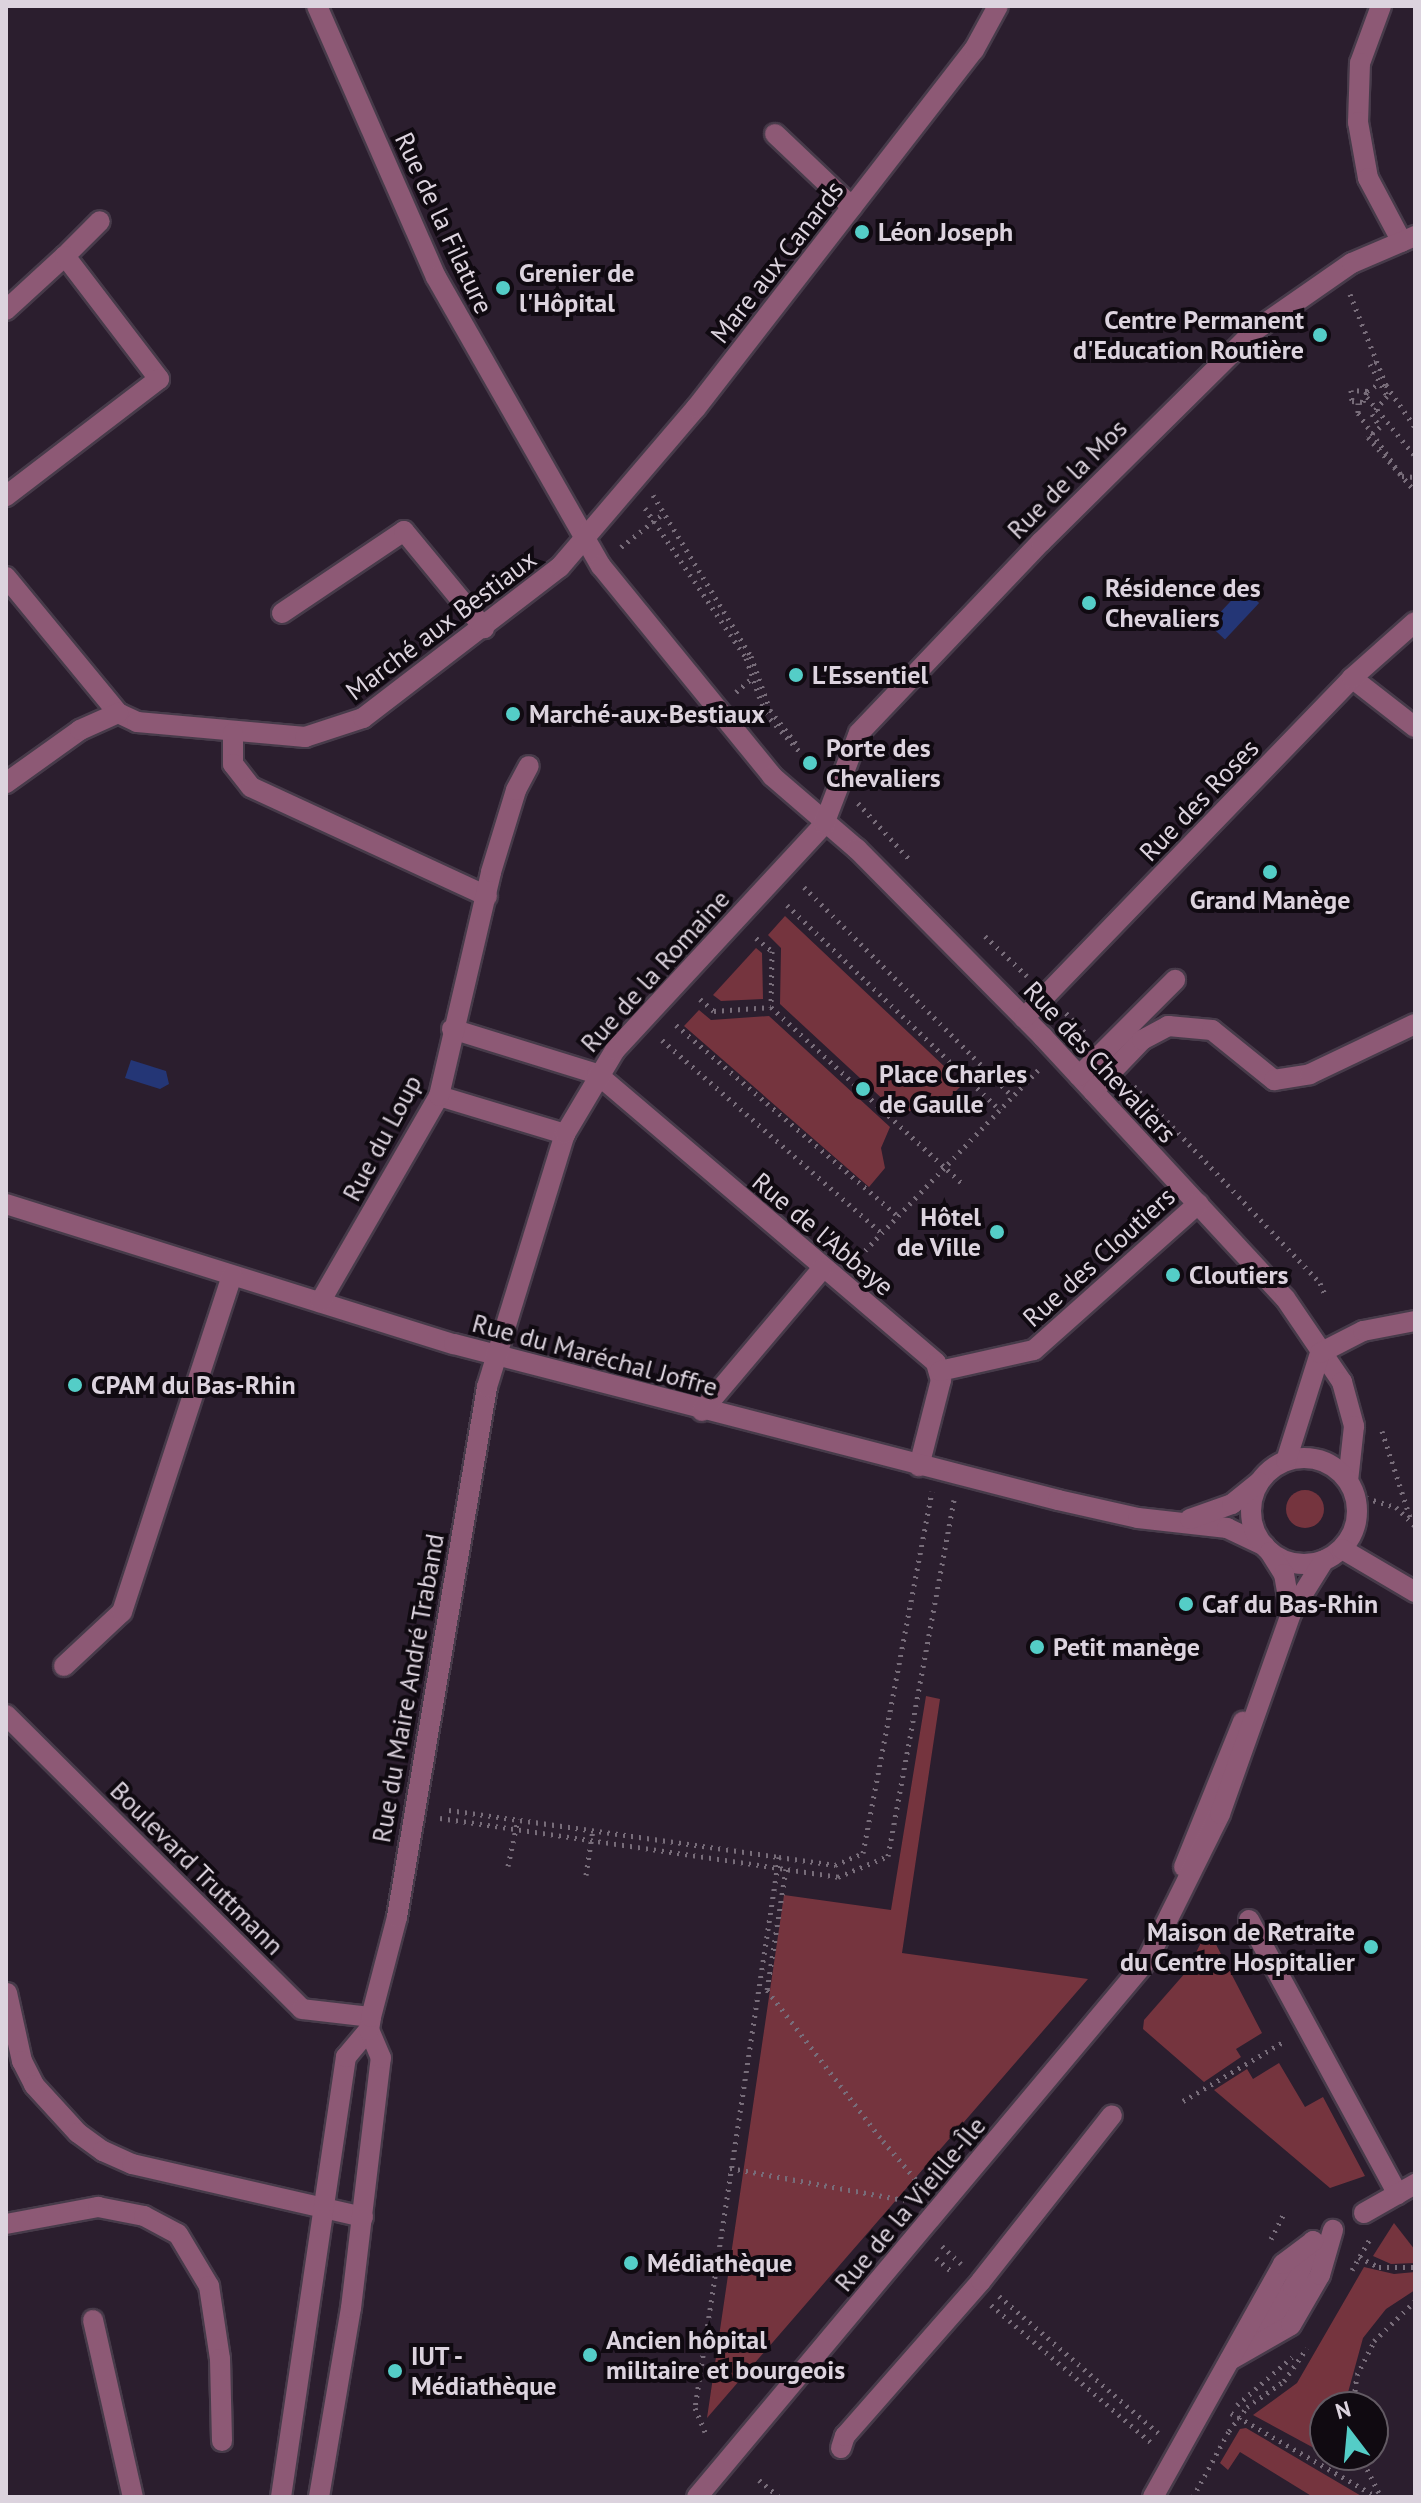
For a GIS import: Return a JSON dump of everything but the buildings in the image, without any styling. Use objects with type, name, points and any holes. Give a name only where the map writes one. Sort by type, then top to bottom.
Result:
[{"type":"street","name":"Rue de la Filature","points":[[317,6],[436,277],[584,540]]},
{"type":"street","name":"Mare aux Canards","points":[[584,540],[696,408],[974,50],[998,6]]},
{"type":"street","points":[[1381,6],[1360,63],[1358,122],[1368,178],[1408,239]]},
{"type":"street","points":[[775,134],[852,207]]},
{"type":"street","points":[[6,310],[100,221]]},
{"type":"street","name":"Rue de la Mos","points":[[824,824],[837,783],[859,733],[1041,542],[1254,331],[1341,271],[1408,239]]},
{"type":"street","points":[[6,496],[159,379],[65,256]]},
{"type":"street","points":[[282,613],[404,531],[484,628]]},
{"type":"street","name":"Marché aux Bestiaux","points":[[118,713],[158,726],[233,733],[312,736],[343,728],[377,709],[545,582],[584,540]]},
{"type":"street","points":[[584,540],[772,776],[824,824]]},
{"type":"street","points":[[6,577],[118,713],[80,730],[6,783]]},
{"type":"street","name":"Rue des Roses","points":[[1024,1018],[1352,678],[1415,622]]},
{"type":"street","points":[[1352,678],[1415,727]]},
{"type":"street","points":[[233,733],[235,770],[259,792],[487,896]]},
{"type":"street","name":"Rue du Loup","points":[[320,1302],[439,1096],[452,1029],[487,896],[516,790],[529,766]]},
{"type":"street","name":"Rue des Chevaliers","points":[[824,824],[857,849],[1024,1018],[1285,1298],[1320,1353],[1339,1376],[1352,1414],[1352,1489]]},
{"type":"street","name":"Rue de la Romaine","points":[[496,1354],[565,1134],[597,1074],[824,824]]},
{"type":"street","points":[[1079,1076],[1175,980]]},
{"type":"street","points":[[1093,1091],[1142,1040],[1168,1026],[1212,1030],[1274,1080],[1310,1074],[1415,1024]]},
{"type":"street","points":[[452,1029],[597,1074]]},
{"type":"street","name":"Rue de l'Abbaye","points":[[597,1074],[940,1371]]},
{"type":"street","points":[[439,1096],[565,1134]]},
{"type":"street","name":"Rue du Maréchal Joffre","points":[[6,1204],[496,1354],[702,1411],[958,1475],[992,1492],[1091,1515],[1227,1528],[1267,1549]]},
{"type":"street","name":"Rue des Cloutiers","points":[[940,1371],[1034,1350],[1198,1204]]},
{"type":"street","points":[[64,1666],[122,1612],[232,1275]]},
{"type":"street","points":[[702,1411],[830,1275]]},
{"type":"street","points":[[1291,1613],[1284,1574],[1252,1518],[1261,1481],[1286,1461],[1320,1353],[1363,1331],[1415,1321]]},
{"type":"street","name":"Rue du Maire André Traband","points":[[281,2497],[326,2212],[346,2057],[370,2024],[397,1917],[412,1813],[496,1354]]},
{"type":"street","points":[[919,1466],[940,1371]]},
{"type":"street","points":[[1267,1549],[1296,1563],[1324,1560],[1342,1549],[1356,1521],[1352,1489],[1320,1461],[1286,1461]]},
{"type":"street","name":"Rue du Maréchal Joffre","points":[[1178,1522],[1232,1504],[1261,1481]]},
{"type":"street","points":[[1342,1549],[1415,1592]]},
{"type":"street","name":"Rue de la Vieille-Île","points":[[697,2497],[1118,2000],[1158,1942],[1221,1769],[1271,1674],[1291,1613],[1324,1560]]},
{"type":"street","name":"Boulevard Truttmann","points":[[6,1715],[302,2009],[370,2024]]},
{"type":"street","points":[[1249,1920],[1307,2028],[1406,2189],[1364,2213]]},
{"type":"street","points":[[7,1993],[22,2061],[34,2085],[78,2133],[103,2151],[132,2164],[326,2212],[363,2217]]},
{"type":"street","points":[[319,2497],[363,2217],[381,2058],[370,2024]]},
{"type":"street","points":[[841,2448],[845,2436],[976,2286],[1112,2115]]},
{"type":"street","points":[[6,2224],[98,2207],[144,2216],[178,2234],[209,2286],[220,2359],[222,2441]]},
{"type":"street","points":[[1230,2360],[1291,2325],[1320,2275],[1333,2230]]},
{"type":"street","points":[[1153,2497],[1172,2453],[1230,2360],[1283,2264],[1313,2241],[1270,2326],[1230,2360]]},
{"type":"street","points":[[93,2320],[133,2497]]},
{"type":"path","points":[[1341,271],[1387,396],[1372,414],[1380,427],[1368,437],[1415,491]]},
{"type":"path","points":[[1381,382],[1358,403],[1358,413],[1402,476],[1415,477]]},
{"type":"path","points":[[1381,382],[1415,427]]},
{"type":"path","points":[[1358,403],[1352,401],[1351,390],[1367,394],[1415,456]]},
{"type":"path","points":[[650,491],[751,656],[770,710],[798,746]]},
{"type":"path","points":[[618,550],[664,513]]},
{"type":"path","points":[[732,695],[756,675]]},
{"type":"path","points":[[837,783],[919,870]]},
{"type":"path","points":[[804,887],[1013,1097]]},
{"type":"path","points":[[787,905],[1000,1110]]},
{"type":"path","points":[[982,933],[1037,985]]},
{"type":"path","points":[[756,938],[772,951],[771,1007]]},
{"type":"path","points":[[700,999],[714,1011],[771,1007],[962,1183]]},
{"type":"path","points":[[1060,1007],[1103,1051]]},
{"type":"path","points":[[676,1025],[898,1216]]},
{"type":"path","points":[[662,1040],[882,1233]]},
{"type":"path","points":[[1118,1068],[1320,1283],[1326,1297]]},
{"type":"path","points":[[830,1275],[882,1233],[1040,1069]]},
{"type":"path","points":[[412,1813],[838,1877],[888,1856],[958,1475]]},
{"type":"path","points":[[449,1810],[835,1865],[863,1853],[934,1485]]},
{"type":"path","points":[[1352,1489],[1396,1507],[1415,1526]]},
{"type":"path","points":[[508,1866],[518,1819]]},
{"type":"path","points":[[586,1875],[593,1829]]},
{"type":"path","points":[[705,2432],[695,2408],[779,1857]]},
{"type":"path","points":[[786,1869],[767,1990],[891,2150],[919,2183],[929,2183]]},
{"type":"path","points":[[1183,2101],[1307,2028]]},
{"type":"path","points":[[730,2168],[904,2200]]},
{"type":"path","points":[[918,2195],[937,2175]]},
{"type":"path","points":[[941,2206],[958,2221],[939,2244],[976,2286],[1172,2453]]},
{"type":"path","points":[[1353,2254],[1379,2267],[1415,2267]]},
{"type":"path","points":[[936,2258],[976,2286],[1172,2453]]},
{"type":"path","points":[[1355,2391],[1357,2375],[1374,2341],[1415,2301]]},
{"type":"path","points":[[1231,2413],[1379,2497]]},
{"type":"path","points":[[1367,2471],[1379,2497]]},
{"type":"path","points":[[759,2480],[779,2497]]},
{"type":"shaded area","points":[[785,916],[963,1084],[943,1104],[923,1104],[901,1116],[780,1004],[781,948],[768,935]]},
{"type":"shaded area","points":[[756,948],[762,953],[763,999],[721,1001],[713,995]]},
{"type":"shaded area","points":[[699,1010],[711,1020],[769,1016],[890,1127],[881,1148],[885,1168],[869,1187],[684,1026]]},
{"type":"shaded area","points":[[1305,1490],[1318,1496],[1324,1509],[1318,1522],[1305,1528],[1292,1522],[1286,1509],[1292,1496]]},
{"type":"shaded area","points":[[926,1696],[940,1699],[902,1953],[1088,1979],[707,2418],[784,1895],[891,1910]]},
{"type":"shaded area","points":[[1208,1929],[1262,2033],[1236,2049],[1241,2057],[1204,2082],[1143,2029],[1144,2020],[1186,1972]]},
{"type":"shaded area","points":[[1279,2063],[1305,2107],[1323,2097],[1365,2176],[1330,2188],[1214,2090],[1247,2069],[1253,2079]]},
{"type":"shaded area","points":[[1394,2223],[1415,2250],[1415,2263],[1391,2264],[1373,2256]]},
{"type":"shaded area","points":[[1364,2267],[1394,2274],[1415,2272],[1415,2290],[1386,2309],[1363,2338],[1348,2391],[1309,2391],[1309,2445],[1253,2415],[1297,2383]]},
{"type":"shaded area","points":[[1246,2428],[1309,2465],[1309,2471],[1319,2471],[1363,2497],[1313,2497],[1240,2452],[1228,2470],[1220,2463],[1240,2429]]},
{"type":"water","points":[[1243,588],[1259,603],[1225,640],[1209,625]]},
{"type":"water","points":[[131,1060],[166,1071],[169,1084],[160,1089],[125,1078]]},
{"type":"place","name":"Léon Joseph","points":[[862,232]]},
{"type":"place","name":"Grenier de l'Hôpital","points":[[503,288]]},
{"type":"place","name":"Centre Permanent d'Education Routière","points":[[1320,335]]},
{"type":"place","name":"Résidence des Chevaliers","points":[[1089,603]]},
{"type":"place","name":"L'Essentiel","points":[[796,675]]},
{"type":"place","name":"Marché-aux-Bestiaux","points":[[513,714]]},
{"type":"place","name":"Porte des Chevaliers","points":[[810,763]]},
{"type":"place","name":"Grand Manège","points":[[1270,872]]},
{"type":"place","name":"Place Charles de Gaulle","points":[[863,1089]]},
{"type":"place","name":"Hôtel de Ville","points":[[997,1232]]},
{"type":"place","name":"Cloutiers","points":[[1173,1275]]},
{"type":"place","name":"CPAM du Bas-Rhin","points":[[75,1385]]},
{"type":"place","name":"Caf du Bas-Rhin","points":[[1186,1604]]},
{"type":"place","name":"Petit manège","points":[[1037,1647]]},
{"type":"place","name":"Maison de Retraite du Centre Hospitalier","points":[[1371,1947]]},
{"type":"place","name":"Médiathèque","points":[[631,2263]]},
{"type":"place","name":"Ancien hôpital militaire et bourgeois","points":[[590,2355]]},
{"type":"place","name":"IUT - Médiathèque","points":[[395,2371]]}]
